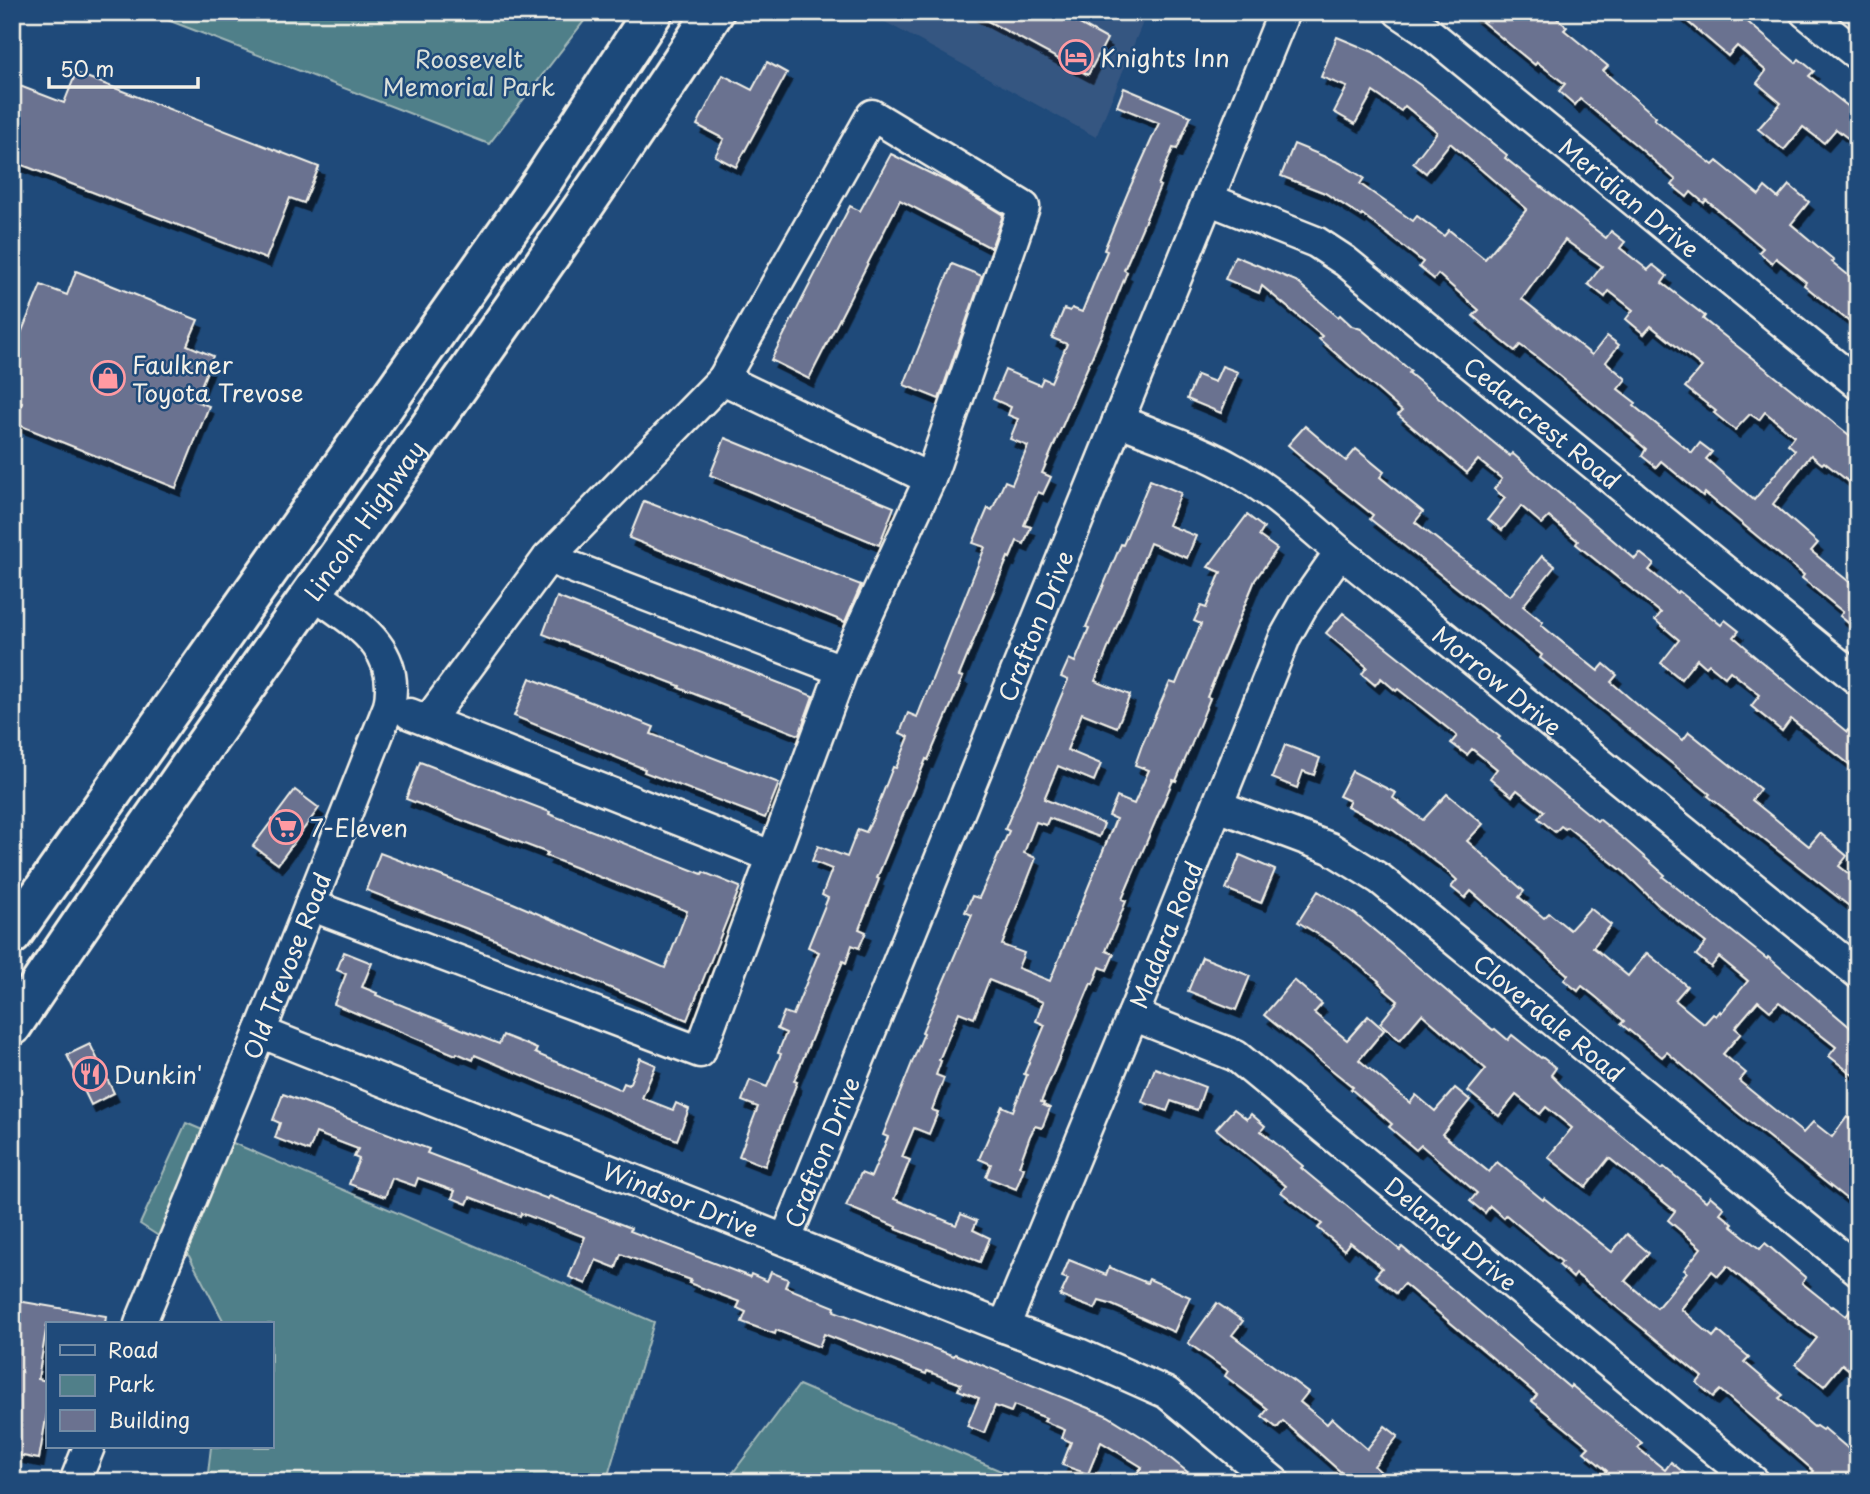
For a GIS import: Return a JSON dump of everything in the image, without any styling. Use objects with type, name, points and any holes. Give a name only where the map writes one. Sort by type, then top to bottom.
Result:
[{"type":"highway","name":"Lincoln Highway","points":[[12,935],[542,182],[653,12]]},
{"type":"highway","name":"Lincoln Highway","points":[[12,1026],[152,819],[628,143],[714,12]]},
{"type":"street","name":"Crafton Drive","points":[[786,1239],[1284,12]]},
{"type":"street","name":"Meridian Drive","points":[[1399,12],[1423,27],[1858,384]]},
{"type":"street","points":[[1805,12],[1858,55]]},
{"type":"street","points":[[310,905],[700,1052],[842,670],[930,478],[1024,207],[872,115],[723,379],[548,558],[428,721]]},
{"type":"street","name":"Cedarcrest Road","points":[[1208,199],[1316,242],[1345,261],[1858,680]]},
{"type":"street","points":[[723,379],[930,478]]},
{"type":"street","name":"Morrow Drive","points":[[1118,421],[1210,457],[1234,469],[1278,499],[1858,973]]},
{"type":"street","name":"Madara Road","points":[[1004,1327],[1286,637],[1303,605],[1340,552]]},
{"type":"street","points":[[548,558],[842,670]]},
{"type":"street","name":"Old Trevose Road","points":[[141,1322],[260,1032],[392,692],[388,665],[375,642],[312,592]]},
{"type":"street","points":[[388,706],[771,856]]},
{"type":"street","name":"Cloverdale Road","points":[[1218,806],[1330,848],[1380,879],[1858,1270]]},
{"type":"street","name":"Delancy Drive","points":[[1133,1015],[1236,1056],[1754,1482]]},
{"type":"street","name":"Windsor Drive","points":[[260,1032],[1004,1327],[1079,1354],[1167,1393],[1274,1482]]},
{"type":"street","points":[[75,1482],[89,1448]]},
{"type":"shaded area","points":[[867,12],[1147,12],[1096,137]]},
{"type":"green space","name":"Roosevelt Memorial Park","points":[[147,12],[591,12],[489,144]]},
{"type":"green space","points":[[186,1123],[654,1322],[606,1482],[207,1482],[211,1448],[273,1448],[273,1322],[224,1322],[189,1256],[140,1224]]},
{"type":"green space","points":[[799,1385],[1027,1482],[726,1482]]},
{"type":"building","name":"Knights Inn","points":[[971,12],[1058,12],[1107,39],[1088,75]]},
{"type":"building","points":[[1470,12],[1550,12],[1567,27],[1564,30],[1608,66],[1603,71],[1656,117],[1654,119],[1713,165],[1717,161],[1759,195],[1765,187],[1778,198],[1789,185],[1809,202],[1791,224],[1858,283],[1858,329],[1776,258],[1772,263],[1759,252],[1763,248],[1706,200],[1704,203],[1691,192],[1687,197],[1672,185],[1676,180],[1636,145],[1580,99],[1575,105],[1559,91],[1565,84],[1537,62],[1535,65]]},
{"type":"building","points":[[1676,12],[1736,12],[1796,63],[1799,59],[1814,71],[1809,76],[1858,114],[1858,146],[1836,129],[1824,143],[1803,127],[1784,150],[1758,129],[1781,103],[1757,83],[1766,71],[1737,46],[1728,56]]},
{"type":"building","points":[[1337,37],[1373,52],[1420,85],[1507,155],[1505,158],[1606,238],[1611,231],[1625,242],[1620,248],[1648,270],[1653,265],[1667,276],[1662,283],[1705,316],[1703,319],[1858,442],[1858,489],[1811,455],[1773,504],[1818,543],[1811,551],[1858,589],[1858,631],[1840,616],[1843,612],[1802,578],[1804,575],[1705,493],[1703,496],[1661,461],[1656,467],[1642,456],[1646,449],[1634,437],[1534,355],[1520,345],[1515,351],[1501,340],[1473,316],[1479,310],[1438,274],[1434,279],[1419,267],[1423,262],[1362,214],[1361,216],[1325,193],[1281,176],[1294,144],[1340,163],[1364,178],[1360,184],[1413,221],[1417,216],[1444,236],[1449,230],[1485,259],[1527,209],[1450,143],[1426,173],[1413,163],[1437,132],[1405,106],[1401,111],[1373,92],[1355,124],[1334,112],[1347,87],[1321,77]],"holes":[[[1565,240],[1602,266],[1588,284],[1605,297],[1609,291],[1633,310],[1626,319],[1644,334],[1651,326],[1702,367],[1685,387],[1716,411],[1714,413],[1735,430],[1750,414],[1759,420],[1765,412],[1794,436],[1788,444],[1795,450],[1754,500],[1706,459],[1712,452],[1700,443],[1692,453],[1634,406],[1636,403],[1618,389],[1626,379],[1606,362],[1619,345],[1607,336],[1592,355],[1522,299]]]},
{"type":"building","points":[[767,62],[787,73],[736,167],[715,156],[724,139],[697,125],[723,75],[752,90]]},
{"type":"building","points":[[76,73],[319,167],[304,203],[290,198],[266,259],[12,161],[12,83],[64,103]]},
{"type":"building","points":[[1124,88],[1191,116],[1177,149],[1173,148],[1124,270],[1127,272],[1107,322],[1042,473],[1051,477],[1043,494],[1038,492],[1024,525],[1031,527],[1024,544],[1017,541],[1010,558],[1008,557],[959,676],[963,677],[877,878],[879,879],[859,929],[866,932],[859,948],[852,945],[846,963],[843,961],[794,1081],[797,1082],[765,1166],[739,1156],[758,1107],[742,1101],[750,1080],[767,1087],[781,1054],[778,1053],[786,1033],[777,1029],[784,1012],[793,1015],[819,952],[808,947],[828,898],[822,895],[832,869],[812,861],[818,846],[847,857],[858,829],[866,832],[873,818],[893,767],[896,768],[909,737],[900,733],[908,713],[917,717],[985,547],[973,543],[988,508],[992,510],[1005,481],[1012,484],[1028,446],[1010,439],[1018,419],[1008,415],[1011,407],[993,399],[996,391],[1005,370],[1040,385],[1043,378],[1051,382],[1067,344],[1052,338],[1064,309],[1070,311],[1072,308],[1082,312],[1107,251],[1104,250],[1159,123],[1117,106]]},
{"type":"building","points":[[891,154],[956,186],[1003,215],[991,248],[900,200],[809,379],[771,360],[850,206],[860,211]]},
{"type":"building","points":[[1235,256],[1296,281],[1338,317],[1340,315],[1352,326],[1361,329],[1411,371],[1409,373],[1510,456],[1512,453],[1635,559],[1640,553],[1654,564],[1649,570],[1677,593],[1679,591],[1721,625],[1725,620],[1739,631],[1734,637],[1747,650],[1847,732],[1848,730],[1858,737],[1858,771],[1791,719],[1782,731],[1751,706],[1760,695],[1730,671],[1725,677],[1709,664],[1706,667],[1697,659],[1681,679],[1661,663],[1679,640],[1655,620],[1661,613],[1576,544],[1578,541],[1549,517],[1542,524],[1521,506],[1502,530],[1488,519],[1505,498],[1494,489],[1502,479],[1478,460],[1467,473],[1398,415],[1402,411],[1319,339],[1322,336],[1262,286],[1259,293],[1225,279]]},
{"type":"building","points":[[952,264],[982,276],[939,399],[904,385]]},
{"type":"building","name":"Faulkner Toyota Trevose","points":[[76,271],[198,320],[187,345],[213,356],[195,401],[209,406],[176,488],[14,423],[22,403],[12,400],[12,355],[41,285],[67,295]]},
{"type":"building","points":[[1222,366],[1238,372],[1221,413],[1187,399],[1197,375],[1215,382]]},
{"type":"building","points":[[1305,426],[1346,461],[1356,449],[1384,472],[1380,477],[1423,512],[1415,522],[1510,596],[1542,556],[1555,566],[1523,606],[1543,622],[1541,625],[1598,671],[1604,664],[1617,675],[1611,682],[1640,707],[1683,740],[1689,732],[1760,789],[1752,800],[1809,846],[1820,833],[1847,856],[1839,866],[1858,881],[1858,913],[1708,796],[1710,794],[1540,658],[1542,655],[1370,519],[1373,515],[1288,445]]},
{"type":"building","points":[[725,438],[894,507],[879,545],[710,475]]},
{"type":"building","points":[[1150,480],[1181,493],[1168,525],[1196,536],[1187,558],[1150,543],[1095,681],[1130,695],[1117,727],[1082,713],[1067,750],[1101,764],[1094,781],[1058,766],[1044,799],[1104,824],[1099,837],[1049,818],[1046,825],[1036,822],[1024,853],[1036,858],[1002,945],[1024,953],[1018,968],[1050,981],[1116,819],[1109,816],[1117,797],[1134,804],[1149,770],[1135,765],[1142,745],[1170,682],[1176,684],[1201,624],[1194,621],[1201,606],[1206,608],[1221,572],[1208,567],[1247,515],[1264,528],[1259,536],[1277,549],[1255,580],[1207,697],[1210,698],[1190,748],[1176,781],[1173,780],[1122,899],[1126,901],[1106,951],[1114,954],[1107,970],[1100,967],[1093,984],[1091,983],[1041,1102],[1050,1108],[1042,1128],[1035,1126],[1030,1136],[1019,1166],[1024,1168],[1016,1189],[986,1177],[991,1164],[979,1159],[1002,1106],[1013,1111],[1027,1075],[1024,1074],[1045,1025],[1036,1021],[1043,1002],[989,980],[974,1018],[959,1012],[939,1060],[941,1061],[936,1075],[944,1078],[932,1110],[938,1112],[929,1134],[914,1128],[902,1157],[910,1160],[894,1199],[956,1225],[961,1214],[977,1221],[973,1230],[990,1238],[980,1262],[846,1206],[861,1173],[871,1177],[888,1137],[883,1135],[924,1033],[922,1032],[972,915],[965,912],[972,896],[979,898],[1009,831],[1005,829],[1068,680],[1061,677],[1069,659],[1075,662],[1089,628],[1086,627]]},
{"type":"building","points":[[644,501],[861,585],[845,622],[629,538]]},
{"type":"building","points":[[557,597],[813,696],[799,735],[543,634]]},
{"type":"building","points":[[1343,613],[1500,737],[1498,739],[1597,821],[1599,819],[1625,840],[1665,875],[1663,877],[1767,959],[1768,957],[1858,1034],[1858,1079],[1829,1056],[1836,1047],[1779,1002],[1770,1011],[1758,1001],[1735,1028],[1741,1033],[1723,1054],[1746,1073],[1739,1081],[1803,1133],[1813,1122],[1832,1137],[1847,1117],[1858,1126],[1858,1208],[1737,1112],[1667,1052],[1662,1057],[1621,1024],[1624,1021],[1582,986],[1578,991],[1564,980],[1568,975],[1471,891],[1465,898],[1451,887],[1457,880],[1444,868],[1393,830],[1347,806],[1350,801],[1339,796],[1352,771],[1396,793],[1393,798],[1423,820],[1447,794],[1483,824],[1467,841],[1524,891],[1519,897],[1544,918],[1549,913],[1570,930],[1590,908],[1611,925],[1593,947],[1628,976],[1647,953],[1687,986],[1675,1000],[1704,1024],[1713,1014],[1716,1016],[1720,1011],[1721,1013],[1748,981],[1719,957],[1711,967],[1696,955],[1706,943],[1658,905],[1624,872],[1567,827],[1565,829],[1561,826],[1555,832],[1538,818],[1544,811],[1517,790],[1512,796],[1490,778],[1497,769],[1472,749],[1467,755],[1451,743],[1457,736],[1398,689],[1396,691],[1381,678],[1375,685],[1362,674],[1367,667],[1326,633]]},
{"type":"building","points":[[530,678],[654,727],[651,734],[779,783],[765,818],[644,772],[645,769],[514,716]]},
{"type":"building","points":[[1285,745],[1320,758],[1314,775],[1303,771],[1297,788],[1272,778]]},
{"type":"building","points":[[420,762],[740,887],[687,1020],[491,938],[366,890],[380,853],[513,903],[665,968],[687,911],[546,856],[548,853],[406,799]]},
{"type":"building","name":"7-Eleven","points":[[295,790],[319,808],[278,864],[253,846]]},
{"type":"building","points":[[1240,855],[1275,870],[1261,903],[1226,889]]},
{"type":"building","points":[[1318,891],[1355,914],[1493,1030],[1508,1040],[1512,1035],[1556,1068],[1551,1075],[1563,1087],[1662,1169],[1664,1167],[1706,1201],[1710,1196],[1724,1208],[1720,1213],[1733,1224],[1731,1226],[1760,1249],[1765,1243],[1806,1278],[1802,1283],[1832,1307],[1846,1316],[1858,1301],[1858,1377],[1842,1364],[1824,1386],[1796,1364],[1817,1338],[1727,1266],[1718,1276],[1712,1271],[1681,1309],[1713,1337],[1718,1331],[1749,1357],[1744,1362],[1783,1395],[1779,1398],[1814,1427],[1822,1430],[1824,1428],[1858,1457],[1858,1476],[1853,1482],[1820,1482],[1811,1474],[1814,1471],[1720,1390],[1713,1397],[1697,1383],[1702,1377],[1576,1274],[1573,1278],[1559,1265],[1562,1262],[1506,1215],[1504,1218],[1490,1206],[1485,1213],[1470,1201],[1477,1193],[1421,1145],[1416,1150],[1389,1127],[1392,1124],[1351,1089],[1353,1087],[1264,1015],[1294,980],[1322,1004],[1314,1013],[1347,1040],[1368,1016],[1384,1030],[1359,1060],[1410,1103],[1416,1095],[1435,1111],[1455,1088],[1470,1100],[1442,1134],[1489,1172],[1497,1162],[1612,1252],[1627,1234],[1649,1253],[1625,1281],[1657,1308],[1687,1272],[1684,1270],[1701,1248],[1668,1220],[1675,1211],[1609,1158],[1586,1187],[1548,1157],[1572,1128],[1546,1107],[1540,1114],[1516,1095],[1499,1116],[1468,1091],[1486,1069],[1422,1014],[1400,1040],[1380,1023],[1398,1001],[1379,981],[1332,943],[1298,922]]},
{"type":"building","points":[[344,952],[372,963],[362,987],[377,993],[376,995],[499,1044],[503,1035],[537,1049],[535,1053],[621,1090],[624,1083],[629,1085],[640,1058],[656,1065],[642,1098],[673,1110],[676,1103],[689,1109],[677,1140],[475,1055],[473,1060],[457,1053],[456,1055],[334,1004],[346,974],[337,970]]},
{"type":"building","points":[[1202,957],[1250,976],[1236,1010],[1188,991]]},
{"type":"building","name":"Dunkin'","points":[[90,1044],[114,1093],[91,1105],[67,1055]]},
{"type":"building","points":[[1155,1068],[1205,1087],[1197,1110],[1171,1101],[1167,1111],[1142,1102]]},
{"type":"building","points":[[283,1094],[429,1149],[427,1153],[548,1199],[549,1196],[631,1228],[630,1231],[750,1277],[751,1274],[767,1281],[771,1272],[788,1279],[785,1287],[835,1307],[834,1311],[954,1356],[955,1354],[1108,1416],[1150,1442],[1200,1482],[1146,1482],[1136,1474],[1142,1467],[1101,1442],[1088,1474],[1062,1465],[1071,1442],[1062,1438],[1065,1430],[1044,1421],[1046,1418],[1014,1405],[1011,1412],[995,1406],[984,1433],[967,1426],[979,1398],[958,1390],[961,1384],[927,1371],[926,1374],[824,1334],[819,1347],[776,1330],[775,1334],[742,1322],[746,1312],[737,1308],[740,1302],[621,1254],[616,1268],[596,1260],[586,1284],[569,1277],[585,1237],[470,1197],[467,1204],[452,1198],[455,1191],[418,1178],[415,1186],[392,1178],[385,1197],[349,1184],[359,1159],[354,1157],[358,1149],[316,1133],[309,1151],[275,1138],[280,1123],[273,1120]]},
{"type":"building","points":[[1234,1109],[1247,1119],[1251,1114],[1265,1126],[1261,1131],[1303,1166],[1301,1168],[1400,1250],[1402,1247],[1570,1388],[1571,1385],[1642,1443],[1638,1448],[1665,1470],[1671,1462],[1695,1482],[1598,1482],[1607,1471],[1584,1452],[1589,1447],[1532,1401],[1537,1395],[1404,1284],[1396,1293],[1375,1276],[1382,1268],[1350,1242],[1344,1250],[1318,1228],[1322,1224],[1281,1192],[1286,1186],[1216,1129]]},
{"type":"building","points":[[1069,1260],[1106,1275],[1109,1267],[1147,1283],[1149,1279],[1190,1297],[1174,1332],[1110,1304],[1099,1301],[1095,1309],[1060,1296],[1068,1279],[1062,1277]]},
{"type":"building","points":[[12,1300],[106,1316],[105,1322],[46,1322],[38,1379],[46,1381],[46,1419],[39,1459],[12,1454]]},
{"type":"building","points":[[1217,1303],[1243,1321],[1232,1335],[1308,1392],[1300,1402],[1327,1424],[1332,1418],[1367,1449],[1385,1426],[1398,1436],[1374,1466],[1392,1482],[1352,1482],[1283,1421],[1277,1428],[1262,1416],[1268,1409],[1225,1376],[1228,1371],[1188,1343]]},
{"type":"place","name":"Knights Inn","points":[[1076,57]]},
{"type":"place","name":"Faulkner Toyota Trevose","points":[[108,378]]},
{"type":"place","name":"7-Eleven","points":[[286,827]]},
{"type":"place","name":"Dunkin'","points":[[90,1074]]}]
